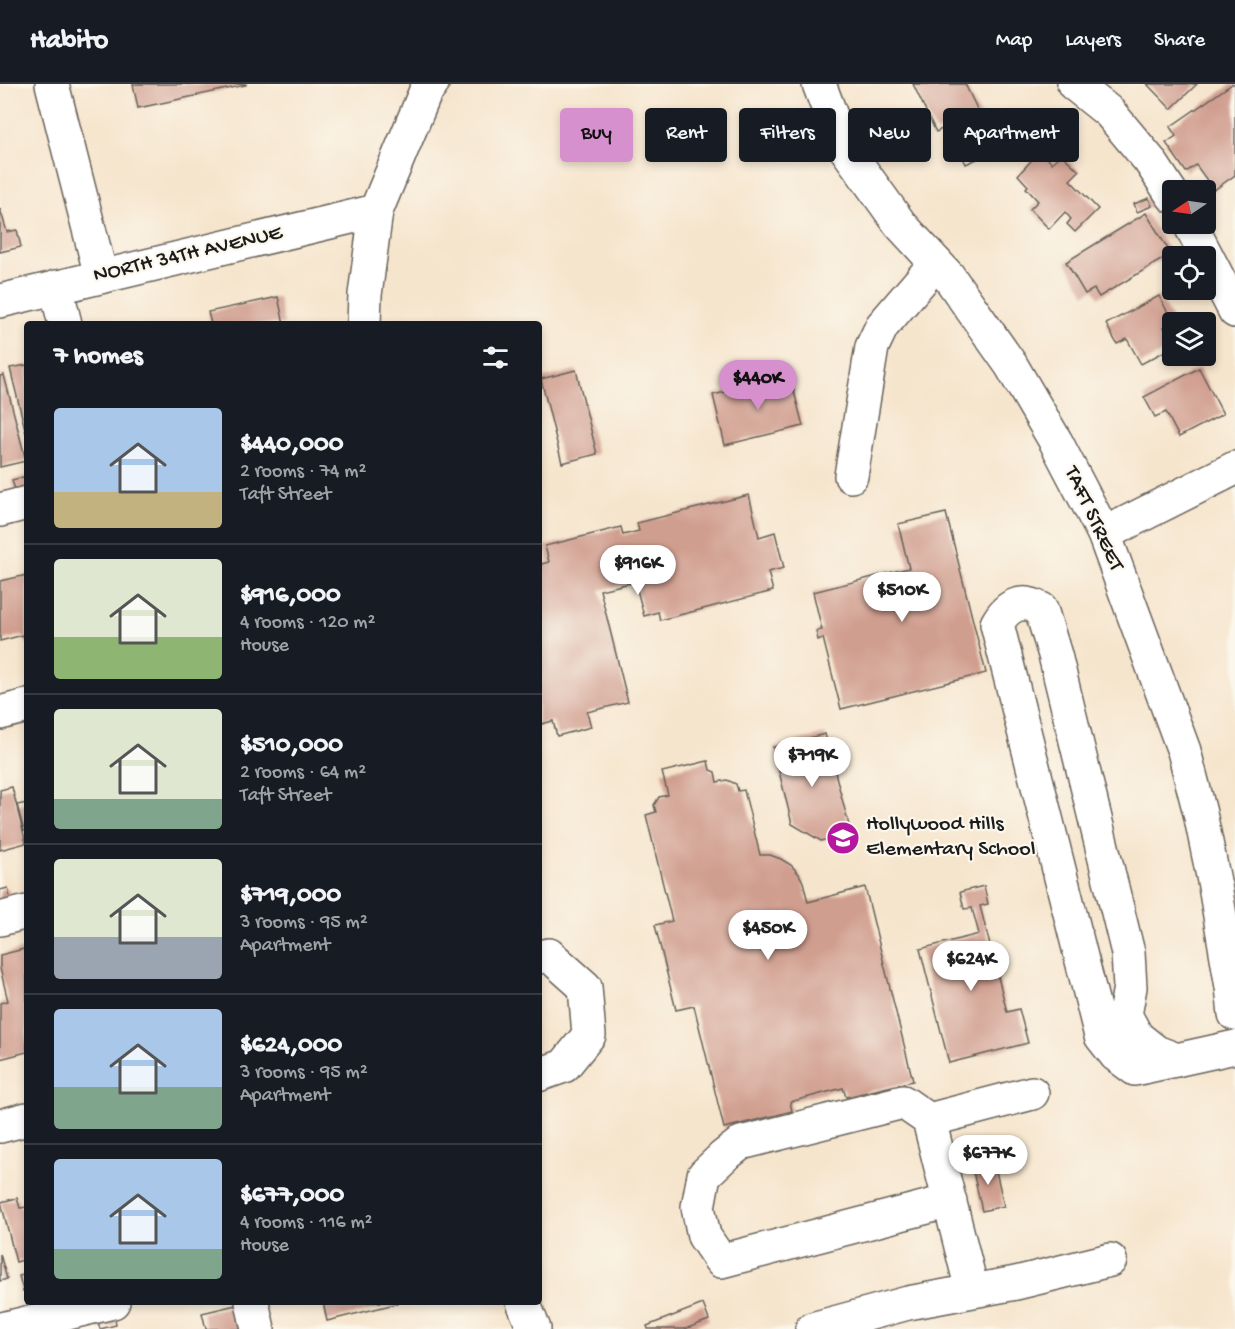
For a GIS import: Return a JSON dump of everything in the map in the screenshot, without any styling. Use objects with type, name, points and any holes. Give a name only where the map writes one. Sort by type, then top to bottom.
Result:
[{"type":"street","points":[[52,84],[101,276]]},
{"type":"street","name":"TAFT STREET","points":[[819,84],[841,142],[900,224],[949,277],[1011,364],[1056,442],[1104,534],[1184,751],[1215,886],[1235,1014]]},
{"type":"street","points":[[1074,84],[1109,112],[1150,161],[1162,180]]},
{"type":"street","points":[[364,321],[376,210],[427,87]]},
{"type":"street","name":"NORTH 34TH AVENUE","points":[[0,301],[376,210]]},
{"type":"street","points":[[1195,234],[1235,311]]},
{"type":"street","points":[[851,476],[872,348],[882,326],[936,263]]},
{"type":"street","points":[[56,287],[64,321]]},
{"type":"street","points":[[1104,534],[1235,468]]},
{"type":"street","points":[[0,510],[24,504]]},
{"type":"street","points":[[1177,1060],[1156,1052],[1137,1037],[1125,1014],[1130,987],[1128,953],[1055,655],[1041,609],[1032,603],[1017,605],[1003,612],[997,624],[1101,1036],[1116,1055],[1135,1069],[1177,1060],[1235,1047]]},
{"type":"street","points":[[0,713],[24,707]]},
{"type":"street","points":[[0,919],[24,913]]},
{"type":"street","points":[[542,956],[549,955],[585,987],[589,1035],[564,1066],[542,1074]]},
{"type":"street","points":[[929,1120],[1032,1093]]},
{"type":"street","points":[[950,1201],[721,1261],[704,1236],[698,1207],[704,1175],[741,1143],[903,1102],[929,1120],[950,1201],[972,1290]]},
{"type":"street","points":[[0,1126],[24,1120]]},
{"type":"street","points":[[812,1329],[908,1303],[1017,1283],[1110,1260]]},
{"type":"street","points":[[2,1329],[101,1305]]},
{"type":"street","points":[[253,1305],[258,1329]]},
{"type":"street","points":[[524,1305],[534,1329]]},
{"type":"building","points":[[133,84],[246,84],[246,85],[138,108]]},
{"type":"building","points":[[913,84],[965,84],[977,108],[943,108],[943,128],[936,132],[931,122],[931,108],[924,108]]},
{"type":"building","points":[[1147,84],[1197,84],[1171,109]]},
{"type":"building","points":[[1235,84],[1235,175],[1216,189],[1216,180],[1207,180],[1196,165],[1186,172],[1166,143],[1176,136],[1170,127]]},
{"type":"building","points":[[1030,162],[1069,162],[1079,171],[1070,180],[1098,209],[1075,232],[1067,224],[1071,219],[1065,212],[1049,229],[1030,209],[1038,201],[1018,175]]},
{"type":"building","points":[[1149,198],[1152,206],[1137,212],[1134,204]]},
{"type":"building","points":[[0,209],[7,232],[17,230],[21,247],[0,252]]},
{"type":"building","points":[[1146,213],[1166,246],[1162,246],[1162,259],[1099,297],[1094,289],[1085,294],[1066,262]]},
{"type":"building","points":[[1159,296],[1168,312],[1162,312],[1162,353],[1141,364],[1127,339],[1117,344],[1106,324]]},
{"type":"building","points":[[278,297],[283,321],[210,321],[208,312]]},
{"type":"building","points":[[24,366],[24,425],[10,368]]},
{"type":"building","points":[[1199,368],[1223,414],[1179,437],[1166,412],[1155,417],[1144,397]]},
{"type":"building","points":[[576,370],[597,454],[562,463],[542,379]]},
{"type":"building","points":[[4,375],[24,453],[24,461],[0,467],[0,376]]},
{"type":"building","points":[[790,376],[803,426],[725,445],[713,395]]},
{"type":"building","points":[[24,477],[24,488],[15,490],[12,480]]},
{"type":"building","points":[[749,495],[759,537],[775,532],[784,568],[768,572],[773,591],[660,620],[658,612],[644,616],[635,582],[600,590],[628,702],[587,712],[591,727],[557,736],[553,721],[542,724],[542,564],[549,562],[545,546],[621,527],[623,535],[639,531],[637,523]]},
{"type":"building","points":[[946,513],[986,673],[841,709],[823,638],[818,640],[816,631],[822,630],[813,592],[909,568],[898,524]]},
{"type":"building","points":[[24,576],[24,638],[23,635],[0,641],[0,581]]},
{"type":"building","points":[[825,734],[851,833],[821,841],[792,824],[773,747]]},
{"type":"building","points":[[708,761],[710,770],[715,772],[717,782],[727,780],[736,784],[738,791],[744,790],[760,855],[770,855],[791,865],[803,882],[808,902],[865,887],[913,1081],[846,1097],[843,1088],[790,1102],[792,1111],[724,1128],[694,1006],[676,1010],[655,925],[672,921],[646,815],[656,812],[654,805],[659,797],[668,795],[662,772]]},
{"type":"building","points":[[12,787],[24,844],[0,850],[0,790]]},
{"type":"building","points":[[24,804],[24,831],[17,805]]},
{"type":"building","points":[[984,886],[988,904],[980,906],[1007,1012],[1019,1009],[1028,1043],[949,1063],[920,949],[979,934],[972,908],[964,909],[960,892]]},
{"type":"building","points":[[8,888],[11,903],[0,906],[0,890]]},
{"type":"building","points":[[24,949],[24,1053],[0,1059],[0,1003],[8,1001],[0,968],[0,955]]},
{"type":"building","points":[[994,1162],[1004,1206],[982,1211],[972,1167]]},
{"type":"building","points":[[17,1198],[20,1208],[24,1207],[24,1260],[16,1262],[1,1202]]},
{"type":"building","points":[[0,1254],[7,1279],[0,1281]]},
{"type":"building","points":[[24,1275],[24,1291],[23,1291],[19,1276]]},
{"type":"building","points":[[703,1304],[709,1320],[685,1329],[648,1329],[647,1326]]},
{"type":"building","points":[[236,1305],[242,1329],[206,1329],[202,1313]]},
{"type":"building","points":[[324,1305],[391,1305],[327,1321]]},
{"type":"building","points":[[114,1313],[116,1325],[100,1329],[97,1318]]},
{"type":"place","name":"Hollywood Hills Elementary School","points":[[843,838]]}]
